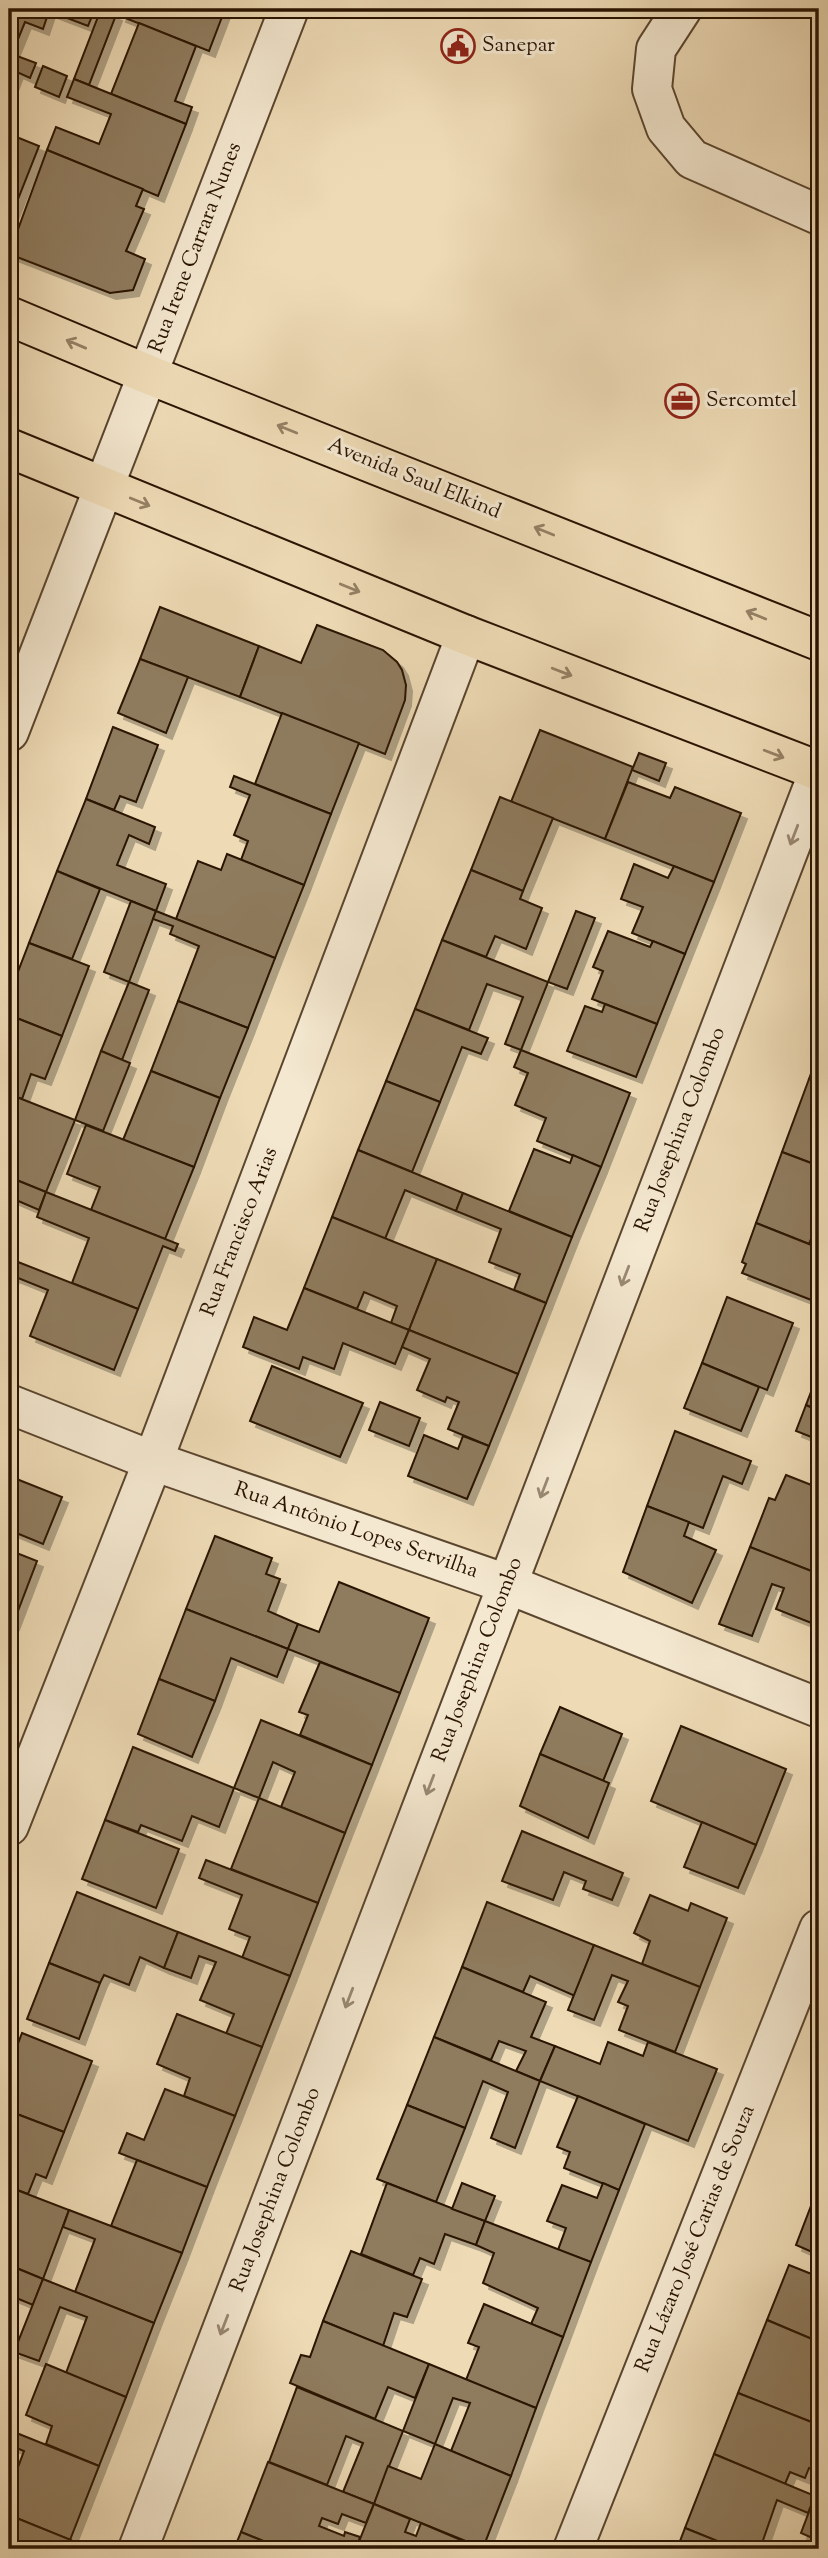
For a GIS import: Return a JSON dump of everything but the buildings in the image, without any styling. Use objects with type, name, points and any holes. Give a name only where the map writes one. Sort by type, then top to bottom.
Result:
[{"type":"main road","name":"Avenida Saul Elkind","points":[[9,316],[147,374],[819,641]]},
{"type":"main road","points":[[9,448],[466,635],[819,771]]},
{"type":"street","name":"Rua Irene Carrara Nunes","points":[[9,732],[289,9]]},
{"type":"street","points":[[682,9],[656,49],[652,89],[666,128],[692,159],[819,215]]},
{"type":"street","name":"Rua Francisco Arias","points":[[9,1826],[153,1461],[466,635]]},
{"type":"street","name":"Rua Josephina Colombo","points":[[138,2549],[819,771]]},
{"type":"street","name":"Rua Antônio Lopes Servilha","points":[[9,1404],[153,1461],[507,1584],[819,1708]]},
{"type":"street","name":"Rua Lázaro José Carias de Souza","points":[[573,2549],[819,1929]]},
{"type":"place","name":"Sanepar","points":[[458,46]]},
{"type":"place","name":"Sercomtel","points":[[682,401]]}]
